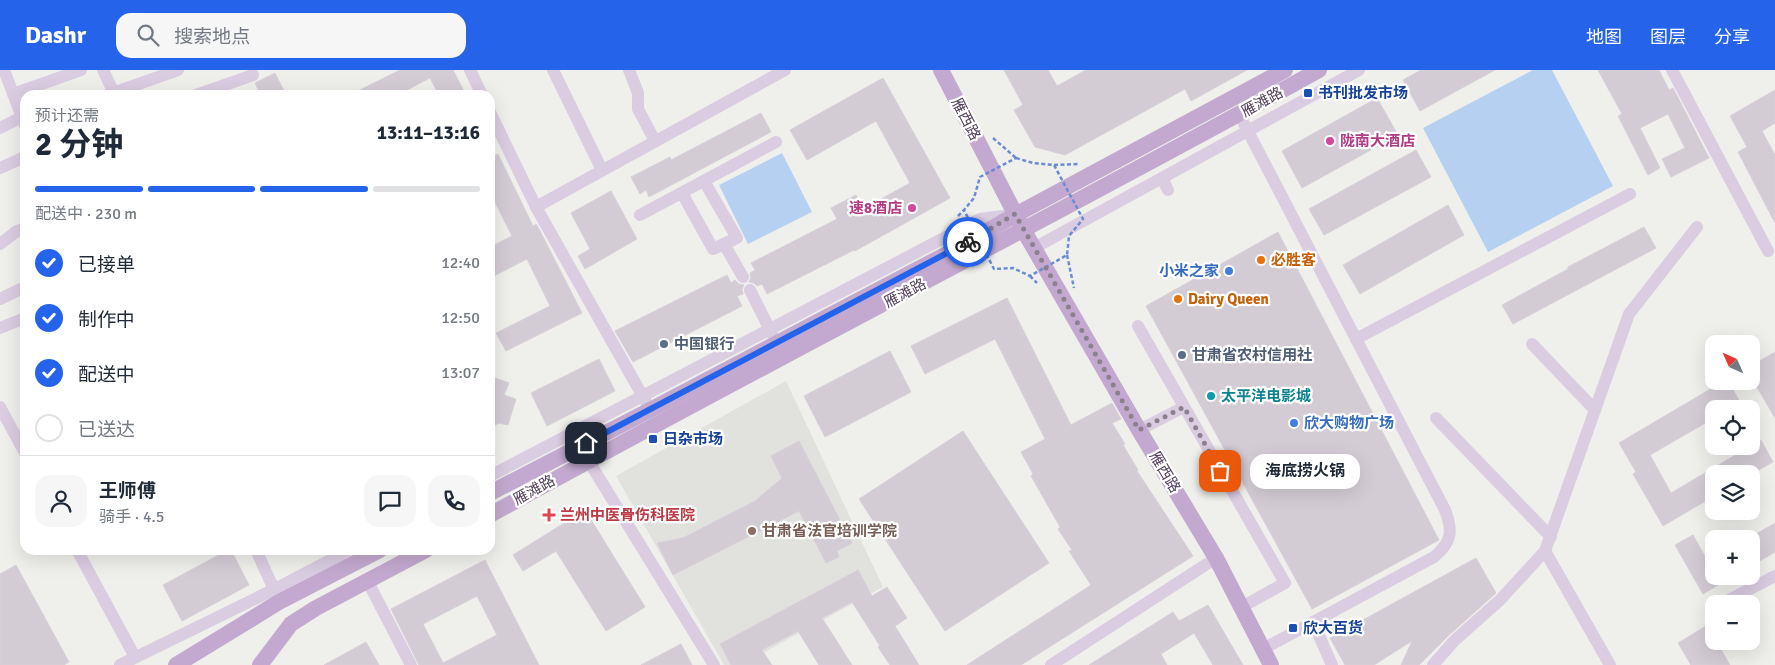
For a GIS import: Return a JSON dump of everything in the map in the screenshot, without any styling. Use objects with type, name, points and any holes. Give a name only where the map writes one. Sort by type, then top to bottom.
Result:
[{"type":"main road","name":"雁西路","points":[[941,70],[1024,231],[1139,430],[1216,558],[1240,608],[1272,665]]},
{"type":"main road","name":"雁滩路","points":[[495,490],[960,247],[1015,214],[1285,70]]},
{"type":"main road","name":"雁滩路","points":[[777,343],[1024,231],[1319,70]]},
{"type":"main road","name":"雁滩路","points":[[495,512],[588,460],[650,410]]},
{"type":"main road","points":[[176,665],[276,596],[369,555]]},
{"type":"main road","points":[[260,665],[291,624],[316,608],[417,555]]},
{"type":"street","points":[[4,70],[8,90],[20,114]]},
{"type":"street","points":[[8,90],[81,70]]},
{"type":"street","points":[[103,70],[109,90]]},
{"type":"street","points":[[121,90],[178,70]]},
{"type":"street","points":[[470,70],[480,90]]},
{"type":"street","points":[[553,70],[602,170]]},
{"type":"street","points":[[629,70],[638,93],[638,109],[655,141]]},
{"type":"street","points":[[536,207],[785,70]]},
{"type":"street","name":"雁滩路","points":[[1034,248],[1359,70]]},
{"type":"street","points":[[1672,70],[1768,251]]},
{"type":"street","points":[[210,90],[252,75]]},
{"type":"street","points":[[1239,114],[1445,510],[1450,524],[1449,537],[1444,549],[1434,557],[1373,585],[1313,622],[1263,649]]},
{"type":"street","points":[[495,122],[536,207],[650,410]]},
{"type":"street","points":[[0,128],[20,123]]},
{"type":"street","points":[[640,215],[776,142]]},
{"type":"street","points":[[0,168],[20,159]]},
{"type":"street","points":[[1162,178],[1168,190]]},
{"type":"street","points":[[682,193],[714,249],[737,238],[704,181]]},
{"type":"street","points":[[1356,340],[1630,194]]},
{"type":"street","points":[[1433,665],[1454,641],[1500,600],[1546,551],[1629,314],[1697,227]]},
{"type":"street","points":[[0,244],[20,230]]},
{"type":"street","points":[[724,244],[743,276]]},
{"type":"street","points":[[0,299],[20,289]]},
{"type":"street","points":[[495,474],[650,410],[777,343],[750,290]]},
{"type":"street","points":[[0,328],[20,320]]},
{"type":"street","points":[[1138,326],[1285,583],[1240,608]]},
{"type":"street","points":[[1532,344],[1595,410]]},
{"type":"street","points":[[0,406],[20,444]]},
{"type":"street","points":[[1139,430],[1184,407]]},
{"type":"street","points":[[1436,418],[1551,537]]},
{"type":"street","points":[[588,460],[714,665]]},
{"type":"street","points":[[1546,551],[1610,665]]},
{"type":"street","points":[[80,555],[135,657]]},
{"type":"street","points":[[258,555],[276,596]]},
{"type":"street","points":[[120,665],[276,596],[341,555]]},
{"type":"street","points":[[1051,665],[1216,558]]},
{"type":"street","points":[[1738,595],[1775,576]]},
{"type":"street","points":[[368,582],[411,665]]},
{"type":"street","points":[[1313,622],[1332,665]]},
{"type":"path","points":[[1016,158],[1033,163],[1054,165],[1083,219],[1069,236],[1067,255],[1030,276],[1013,268],[994,269],[964,210],[974,198],[980,177],[1016,158]]},
{"type":"shaded area","points":[[1533,70],[1552,70],[1613,186],[1488,252],[1423,128]]},
{"type":"shaded area","points":[[782,153],[812,212],[748,244],[719,185]]},
{"type":"shaded area","name":"甘肃省法官培训学院","points":[[786,381],[883,587],[741,665],[724,665],[616,476]]},
{"type":"building","points":[[400,70],[453,70],[463,90],[436,90],[430,78],[407,90],[360,90]]},
{"type":"building","points":[[1004,70],[1048,70],[1057,86],[1086,70],[1247,70],[1191,101],[1185,89],[1065,155],[1035,147],[1014,110],[1023,105]]},
{"type":"building","points":[[1421,70],[1495,70],[1420,111],[1403,80]]},
{"type":"building","points":[[1598,70],[1659,70],[1669,90],[1673,88],[1709,158],[1671,177],[1662,159],[1685,148],[1668,114],[1640,128],[1660,168],[1648,175],[1618,116],[1622,114]]},
{"type":"building","points":[[275,73],[284,90],[258,90],[255,83]]},
{"type":"building","points":[[883,78],[950,198],[855,251],[767,294],[762,284],[757,286],[749,282],[751,278],[750,273],[755,270],[751,263],[837,219],[831,208],[856,195],[863,209],[910,183],[876,121],[807,160],[790,130]]},
{"type":"building","points":[[1775,90],[1775,123],[1762,131],[1775,155],[1775,223],[1738,152],[1747,147],[1730,116]]},
{"type":"building","points":[[1377,98],[1398,135],[1302,188],[1282,151]]},
{"type":"building","points":[[761,113],[771,132],[649,197],[646,190],[640,194],[631,177],[670,157],[671,160]]},
{"type":"building","points":[[1416,150],[1431,177],[1324,235],[1309,209]]},
{"type":"building","points":[[498,154],[533,226],[536,224],[539,229],[582,313],[506,351],[496,333],[550,306],[527,259],[495,275],[495,244],[512,236],[495,202],[495,156]]},
{"type":"building","points":[[611,191],[637,239],[585,269],[578,256],[590,249],[571,213]]},
{"type":"building","points":[[1448,205],[1464,235],[1360,294],[1343,265]]},
{"type":"building","points":[[1644,227],[1656,248],[1513,324],[1502,305],[1568,269],[1568,267]]},
{"type":"building","name":"欣大购物广场","points":[[1278,232],[1439,540],[1312,609],[1146,306]]},
{"type":"building","points":[[727,275],[731,283],[735,280],[739,284],[744,285],[742,289],[743,294],[737,296],[742,306],[633,362],[615,331]]},
{"type":"building","points":[[1007,298],[1071,425],[1112,403],[1121,419],[1112,423],[1125,444],[1123,445],[1137,471],[1193,556],[1021,665],[967,665],[1091,585],[1069,551],[1072,550],[1058,529],[1060,527],[1031,476],[1033,474],[1021,452],[1045,439],[995,339],[925,374],[911,346]]},
{"type":"building","points":[[890,351],[911,392],[825,437],[804,396]]},
{"type":"building","points":[[1775,352],[1775,418],[1759,390],[1760,361]]},
{"type":"building","points":[[599,359],[615,391],[547,426],[531,393]]},
{"type":"building","points":[[495,378],[509,383],[504,395],[516,399],[508,425],[499,423],[495,425]]},
{"type":"building","points":[[1709,390],[1733,390],[1739,400],[1705,400],[1705,423],[1650,455],[1671,493],[1705,473],[1705,501],[1663,526],[1633,474],[1636,472],[1619,443]]},
{"type":"building","points":[[963,431],[1049,563],[945,631],[859,499]]},
{"type":"building","points":[[1761,440],[1773,462],[1760,469],[1760,465],[1719,465],[1736,455],[1760,455]]},
{"type":"building","points":[[799,441],[852,543],[837,551],[839,557],[826,563],[799,511],[673,575],[657,543],[683,538],[755,501],[782,478],[771,456]]},
{"type":"building","points":[[585,510],[645,607],[606,631],[556,551],[523,571],[513,555]]},
{"type":"building","points":[[1775,523],[1775,552],[1760,561],[1760,532]]},
{"type":"building","points":[[1693,535],[1705,557],[1705,585],[1718,585],[1703,594],[1675,545]]},
{"type":"building","points":[[219,555],[234,555],[249,585],[182,621],[163,585]]},
{"type":"building","points":[[1476,558],[1496,593],[1419,665],[1401,665],[1412,641],[1374,665],[1345,665],[1330,638]]},
{"type":"building","points":[[485,560],[539,665],[419,665],[391,609]],"holes":[[[477,596],[497,635],[443,663],[423,624]]]},
{"type":"building","points":[[16,565],[69,662],[64,665],[0,665],[0,574]]},
{"type":"building","points":[[858,570],[872,596],[887,587],[907,618],[895,626],[919,665],[890,665],[852,602],[822,618],[852,665],[819,665],[798,631],[762,650],[772,665],[731,665],[720,644]]},
{"type":"building","points":[[1208,605],[1243,665],[1213,665],[1194,633],[1161,654],[1167,665],[1089,665],[1173,612],[1179,621]]},
{"type":"building","points":[[1705,627],[1705,650],[1721,650],[1730,665],[1691,665],[1678,643]]},
{"type":"building","points":[[366,642],[379,665],[324,665]]},
{"type":"building","points":[[681,644],[692,665],[641,665]]},
{"type":"way so far","points":[[968,242],[1015,214],[1139,430],[1184,407],[1220,471]]},
{"type":"place","name":"书刊批发市场","points":[[1308,93]]},
{"type":"place","name":"陇南大酒店","points":[[1330,141]]},
{"type":"place","name":"速8酒店","points":[[912,208]]},
{"type":"place","name":"必胜客","points":[[1261,260]]},
{"type":"place","name":"小米之家","points":[[1229,271]]},
{"type":"place","name":"Dairy Queen","points":[[1178,299]]},
{"type":"place","name":"中国银行","points":[[664,344]]},
{"type":"place","name":"甘肃省农村信用社","points":[[1182,355]]},
{"type":"place","name":"太平洋电影城","points":[[1211,396]]},
{"type":"place","name":"欣大购物广场","points":[[1294,423]]},
{"type":"place","name":"日杂市场","points":[[653,439]]},
{"type":"place","name":"海底捞火锅","points":[[1220,471]]},
{"type":"place","name":"兰州中医骨伤科医院","points":[[549,515]]},
{"type":"place","name":"甘肃省法官培训学院","points":[[752,531]]},
{"type":"place","name":"欣大百货","points":[[1293,628]]},
{"type":"route","points":[[586,443],[968,242]]}]
